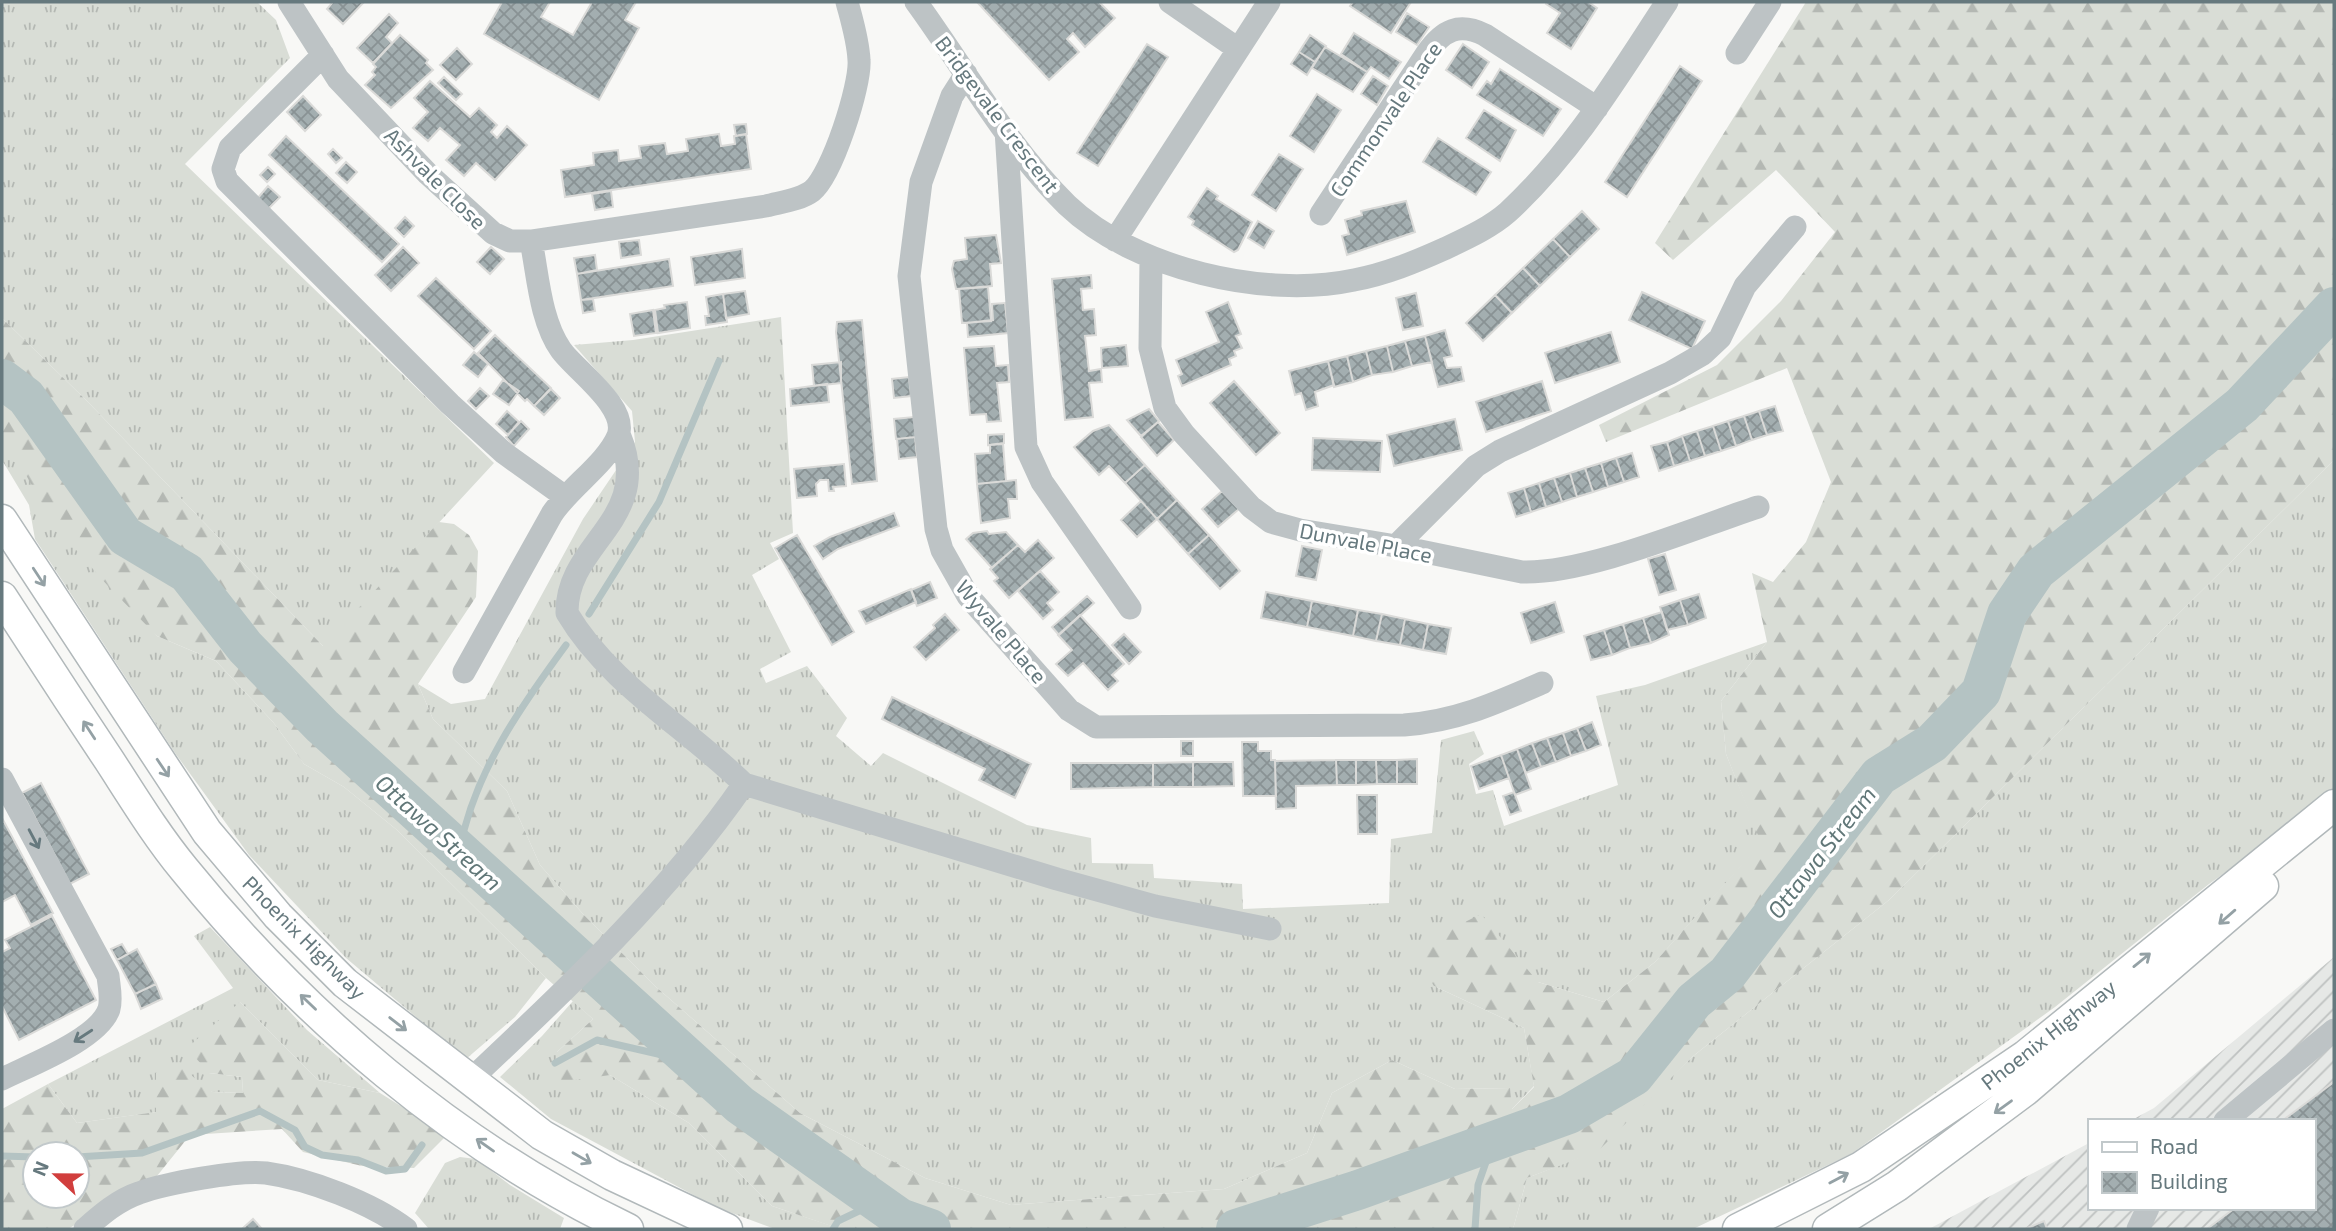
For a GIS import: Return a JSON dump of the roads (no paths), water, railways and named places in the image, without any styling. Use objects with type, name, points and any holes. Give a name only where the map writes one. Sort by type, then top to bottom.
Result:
[{"type":"main road","name":"Phoenix Highway","points":[[2,520],[207,832],[278,916],[345,983],[542,1135],[601,1168],[727,1229]]},
{"type":"main road","name":"Phoenix Highway","points":[[2,597],[168,847],[249,945],[327,1021],[406,1088],[530,1176],[628,1229]]},
{"type":"main road","name":"Phoenix Highway","points":[[1738,1229],[1861,1167],[2025,1056],[2334,805]]},
{"type":"main road","name":"Phoenix Highway","points":[[1831,1228],[1897,1186],[2026,1090],[2334,824]]},
{"type":"street","name":"Ashvale Close","points":[[289,2],[338,79],[428,174],[493,233],[510,241],[531,241],[766,206],[803,196],[814,190],[824,176],[856,88],[860,62],[847,2]]},
{"type":"street","name":"Bridgevale Crescent","points":[[916,2],[1032,167],[1069,206],[1115,240],[1151,259],[1231,279],[1295,285],[1353,281],[1412,264],[1466,238],[1506,214],[1554,164],[1597,108],[1667,2]]},
{"type":"street","points":[[1170,2],[1238,49]]},
{"type":"street","points":[[1115,240],[1269,2]]},
{"type":"street","points":[[1737,53],[1770,2]]},
{"type":"street","name":"Commonvale Place","points":[[1321,214],[1427,52],[1439,36],[1455,28],[1465,27],[1485,34],[1597,108]]},
{"type":"street","points":[[323,55],[230,148],[223,170],[226,181],[450,404],[504,453],[564,496]]},
{"type":"street","name":"Wyvale Place","points":[[966,74],[952,96],[921,182],[909,276],[936,528],[946,560],[968,596],[1069,710],[1096,727],[1404,725],[1441,722],[1483,709],[1542,683]]},
{"type":"street","points":[[1006,130],[1026,447],[1042,482],[1130,608]]},
{"type":"street","points":[[1396,545],[1476,466],[1500,451],[1670,373],[1703,354],[1720,338],[1745,286],[1795,227]]},
{"type":"street","points":[[531,241],[548,323],[560,349],[610,405],[618,420],[619,434],[629,462],[629,479],[623,500],[573,582],[567,613],[577,629],[635,691],[715,756],[744,784],[1081,885],[1155,905],[1270,929]]},
{"type":"street","name":"Dunvale Place","points":[[1151,259],[1150,348],[1165,408],[1184,434],[1237,494],[1271,522],[1300,530],[1396,545],[1469,562],[1540,572],[1617,553],[1758,507]]},
{"type":"street","points":[[464,672],[564,496],[606,454],[619,434]]},
{"type":"street","points":[[2,779],[108,976],[110,994],[109,1009],[101,1022],[86,1035],[2,1079]]},
{"type":"street","points":[[470,1080],[545,1009],[695,848],[744,784]]},
{"type":"street","points":[[2227,1119],[2334,1030]]},
{"type":"street","points":[[85,1229],[112,1207],[138,1193],[238,1174],[264,1173],[314,1186],[376,1210],[406,1229]]},
{"type":"street","points":[[2138,1229],[2147,1210]]},
{"type":"waterway","name":"Ottawa Stream","points":[[1236,1229],[1358,1190],[1569,1114],[1634,1076],[1694,1001],[1727,974],[1879,776],[1932,743],[1981,692],[2007,614],[2036,571],[2242,405],[2334,307]]},
{"type":"waterway","points":[[589,614],[659,502],[719,361]]},
{"type":"waterway","name":"Ottawa Stream","points":[[2,379],[26,397],[125,536],[187,573],[245,647],[322,726],[740,1105],[900,1218],[931,1229]]},
{"type":"waterway","points":[[459,852],[475,795],[500,743],[566,645]]},
{"type":"waterway","points":[[555,1063],[597,1040],[671,1057],[686,1056]]},
{"type":"waterway","points":[[91,1156],[142,1153],[260,1111],[295,1130],[305,1147],[322,1155],[358,1160],[386,1171],[405,1169],[422,1145]]},
{"type":"waterway","points":[[1475,1229],[1478,1185],[1493,1142]]},
{"type":"waterway","points":[[2,1156],[21,1157]]},
{"type":"waterway","points":[[833,1229],[838,1221],[878,1202]]}]
